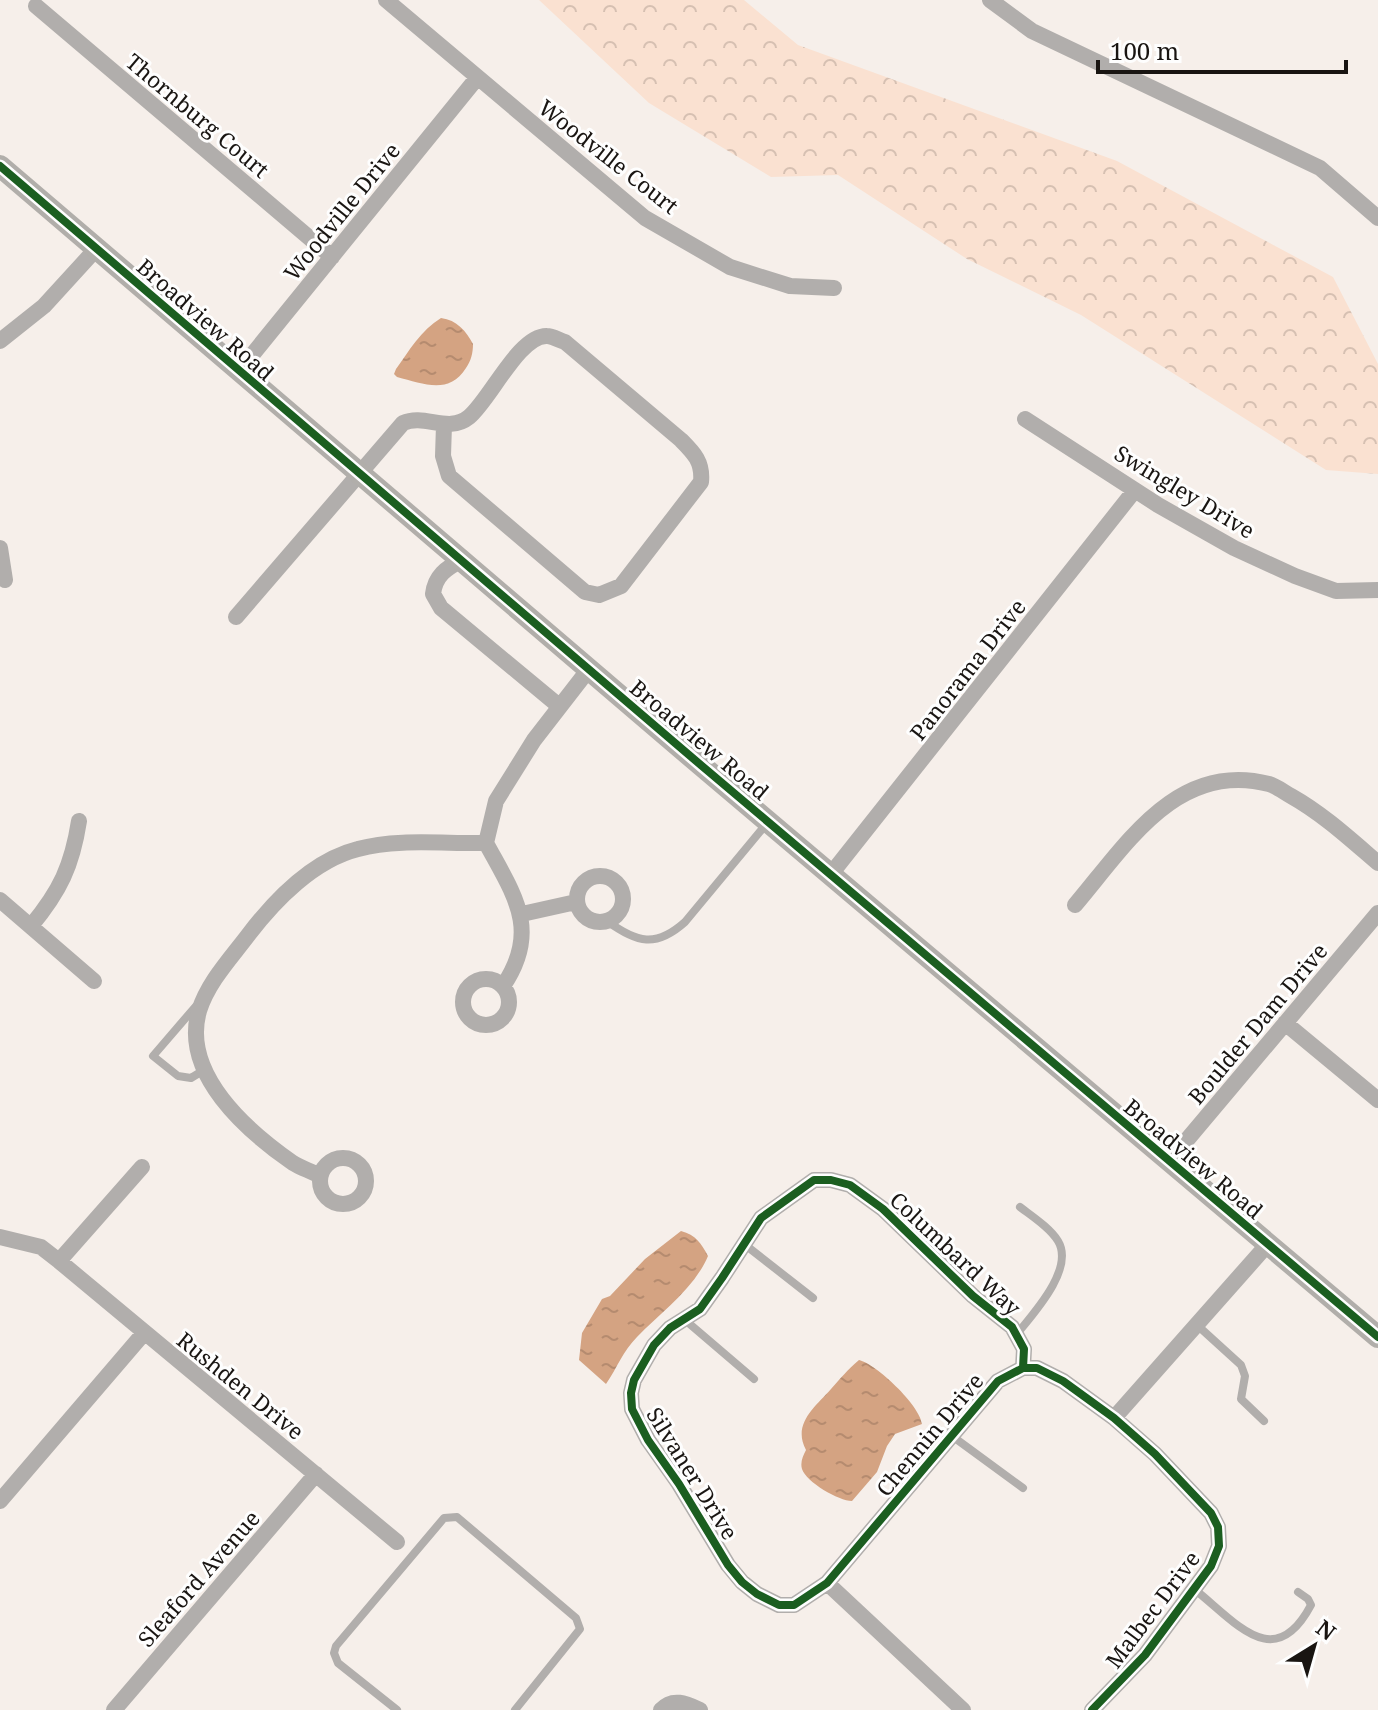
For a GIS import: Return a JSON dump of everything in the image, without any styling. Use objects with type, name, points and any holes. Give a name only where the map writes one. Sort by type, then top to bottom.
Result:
[{"type":"street","name":"Woodville Court","points":[[386,0],[645,218],[730,267],[790,286],[834,288]]},
{"type":"street","points":[[990,0],[1032,31],[1320,168],[1378,218]]},
{"type":"street","name":"Thornburg Court","points":[[36,6],[332,257]]},
{"type":"street","name":"Woodville Drive","points":[[239,371],[477,78]]},
{"type":"street","name":"Broadview Road","points":[[0,166],[1378,1337]]},
{"type":"street","points":[[0,341],[44,306],[96,249]]},
{"type":"street","points":[[236,617],[403,423],[412,419],[444,425],[461,423],[472,415],[520,352],[536,338],[548,335],[565,342],[681,440],[696,456],[703,470],[701,482],[621,586],[599,595],[585,592],[449,476],[443,456],[444,425]]},
{"type":"street","name":"Swingley Drive","points":[[1025,419],[1189,524],[1295,576],[1336,591],[1378,590]]},
{"type":"street","name":"Panorama Drive","points":[[831,874],[1135,490]]},
{"type":"street","points":[[0,548],[5,580]]},
{"type":"street","points":[[462,560],[449,567],[434,583],[433,594],[441,608],[559,706]]},
{"type":"street","points":[[503,986],[521,950],[522,914],[486,843],[496,801],[534,740],[589,669]]},
{"type":"street","points":[[1075,905],[1146,822],[1173,798],[1220,780],[1271,784],[1314,810],[1378,863]]},
{"type":"street","points":[[31,926],[52,900],[68,871],[79,821]]},
{"type":"street","points":[[320,1176],[296,1165],[267,1143],[221,1099],[204,1070],[198,1051],[198,1014],[205,996],[261,919],[297,883],[329,861],[356,849],[379,845],[486,843]]},
{"type":"street","points":[[600,875],[609,877],[621,890],[623,901],[620,910],[607,921],[589,920],[580,912],[576,902],[579,887],[585,880],[600,875]]},
{"type":"street","points":[[0,900],[94,981]]},
{"type":"street","points":[[522,914],[576,902]]},
{"type":"street","name":"Boulder Dam Drive","points":[[1170,1160],[1378,913]]},
{"type":"street","points":[[1285,1023],[1378,1100]]},
{"type":"street","points":[[59,1261],[142,1167]]},
{"type":"street","name":"Columbard Way","points":[[795,1191],[814,1180],[831,1180],[850,1185],[883,1209],[973,1296],[1012,1327],[1024,1349],[1023,1368]]},
{"type":"street","name":"Silvaner Drive","points":[[794,1605],[779,1605],[757,1594],[728,1565],[648,1440],[632,1409],[631,1393],[642,1363],[654,1345],[670,1328],[700,1309],[761,1218],[795,1191]]},
{"type":"street","name":"Rushden Drive","points":[[0,1237],[41,1247],[397,1542]]},
{"type":"street","points":[[1023,1368],[1037,1368],[1063,1381],[1114,1418],[1268,1244]]},
{"type":"street","points":[[0,1501],[144,1333]]},
{"type":"street","name":"Chennin Drive","points":[[794,1605],[827,1583],[998,1381],[1023,1368]]},
{"type":"street","name":"Malbec Drive","points":[[1092,1710],[1145,1655],[1211,1566],[1219,1546],[1218,1527],[1211,1513],[1155,1454],[1114,1418]]},
{"type":"street","name":"Sleaford Avenue","points":[[114,1710],[316,1474]]},
{"type":"street","points":[[827,1583],[963,1710]]},
{"type":"street","points":[[661,1710],[676,1702],[693,1707]]},
{"type":"lane","points":[[607,921],[622,932],[644,940],[672,934],[768,821]]},
{"type":"lane","points":[[204,1070],[191,1078],[178,1076],[153,1056],[205,996]]},
{"type":"lane","points":[[1016,1335],[1045,1298],[1062,1266],[1063,1256],[1058,1242],[1020,1207]]},
{"type":"lane","points":[[744,1244],[813,1298]]},
{"type":"lane","points":[[684,1319],[754,1379]]},
{"type":"lane","points":[[1196,1325],[1241,1365],[1245,1376],[1241,1399],[1264,1421]]},
{"type":"lane","points":[[951,1436],[1023,1488]]},
{"type":"lane","points":[[397,1710],[338,1663],[334,1653],[336,1646],[444,1518],[457,1517],[576,1618],[580,1629],[515,1710]]},
{"type":"lane","points":[[1194,1589],[1250,1634],[1274,1641],[1288,1634],[1311,1605],[1298,1592]]},
{"type":"green space","points":[[539,0],[744,0],[798,45],[1117,161],[1333,277],[1378,364],[1378,474],[1326,470],[1081,315],[967,259],[838,175],[771,177],[649,103]]},
{"type":"water","points":[[441,318],[460,327],[473,344],[466,368],[452,382],[444,385],[397,377],[394,374],[396,369],[411,348],[427,328]]},
{"type":"water","points":[[681,1231],[698,1240],[708,1256],[686,1290],[632,1342],[606,1384],[579,1360],[582,1333],[602,1299],[610,1296],[645,1259]]},
{"type":"water","points":[[859,1360],[876,1369],[896,1386],[914,1407],[922,1424],[895,1434],[877,1472],[852,1501],[824,1490],[805,1474],[801,1464],[806,1450],[802,1432],[812,1409]]},
{"type":"cycle path","points":[[0,166],[702,766],[1378,1337]]},
{"type":"cycle path","points":[[1023,1368],[1024,1349],[1012,1327],[973,1296],[883,1209],[850,1185],[814,1180],[761,1218],[700,1309],[670,1328],[654,1345],[634,1380],[632,1409],[648,1440],[742,1582],[779,1605],[794,1605],[827,1583],[998,1381],[1023,1368],[1037,1368],[1063,1381],[1114,1418],[1155,1454],[1211,1513],[1218,1527],[1219,1546],[1211,1566],[1145,1655],[1092,1710]]}]
